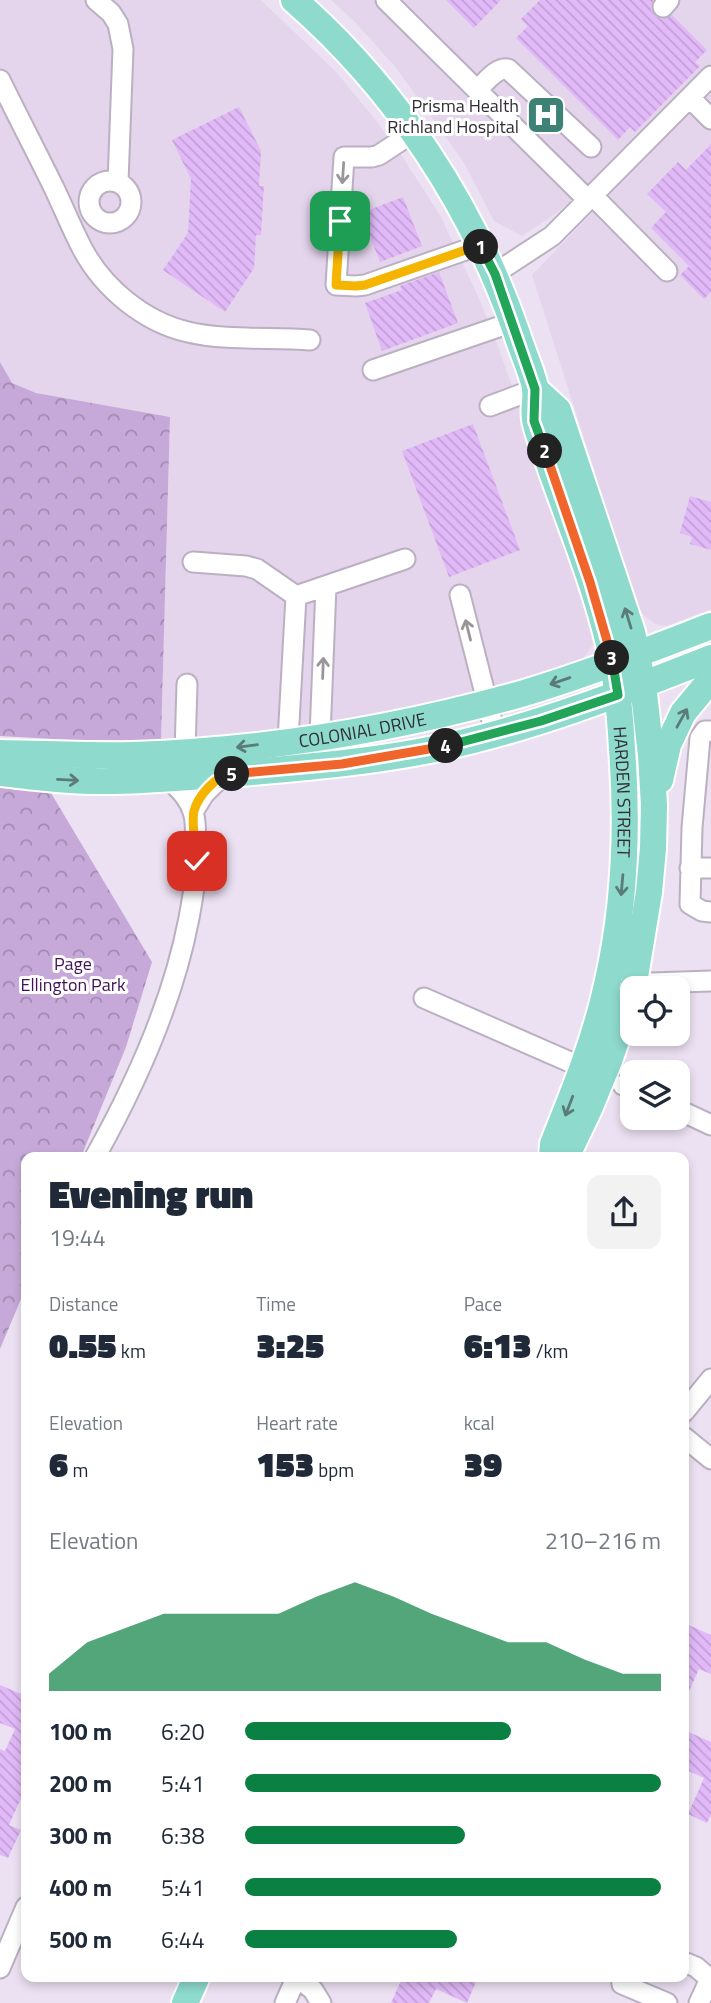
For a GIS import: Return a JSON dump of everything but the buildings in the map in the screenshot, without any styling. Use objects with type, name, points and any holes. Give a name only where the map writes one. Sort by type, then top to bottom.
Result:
[{"type":"main road","name":"HARDEN STREET","points":[[294,0],[342,45],[414,132],[440,172],[495,274],[535,389],[534,421],[608,640],[625,658],[643,685],[654,805],[649,892],[630,976]]},
{"type":"main road","name":"COLONIAL DRIVE","points":[[0,753],[132,755],[238,748],[320,736],[443,713],[522,693],[711,626]]},
{"type":"main road","name":"HARDEN STREET","points":[[624,976],[615,941],[623,884],[625,832],[625,784],[618,695],[625,658]]},
{"type":"main road","name":"COLONIAL DRIVE","points":[[0,774],[111,781],[342,764],[394,757],[440,748],[541,721],[618,695],[711,658]]},
{"type":"main road","points":[[654,805],[668,745],[683,713],[711,679]]},
{"type":"main road","name":"HARDEN STREET","points":[[553,1152],[586,1059],[620,999]]},
{"type":"main road","name":"HARDEN STREET","points":[[568,1152],[610,1058],[620,1016]]},
{"type":"main road","points":[[185,2003],[194,1982]]},
{"type":"street","points":[[96,0],[111,13],[118,24],[124,49],[118,182]]},
{"type":"street","points":[[386,0],[667,271]]},
{"type":"street","points":[[477,90],[499,70],[508,69],[591,147]]},
{"type":"street","points":[[495,274],[552,236],[711,76]]},
{"type":"street","points":[[0,80],[82,248],[106,281],[127,302],[157,320],[186,332],[310,340]]},
{"type":"street","points":[[690,98],[711,119]]},
{"type":"street","points":[[414,132],[379,155],[344,157],[336,285],[365,285],[480,245]]},
{"type":"street","points":[[105,181],[118,182],[124,186],[131,198],[131,205],[124,218],[118,221],[103,221],[92,212],[89,200],[94,188],[105,181]]},
{"type":"street","points":[[71,223],[92,212]]},
{"type":"street","points":[[373,370],[513,323]]},
{"type":"street","points":[[490,406],[535,389]]},
{"type":"street","points":[[296,596],[405,559]]},
{"type":"street","points":[[193,562],[257,569],[296,596]]},
{"type":"street","points":[[320,736],[326,586]]},
{"type":"street","points":[[460,595],[495,733]]},
{"type":"street","points":[[288,741],[296,596]]},
{"type":"street","points":[[185,751],[187,684]]},
{"type":"street","points":[[711,732],[705,731],[700,738],[690,868],[690,904],[702,911],[711,912]]},
{"type":"street","points":[[193,813],[204,793],[224,774]]},
{"type":"street","points":[[97,1152],[163,1015],[179,964],[194,891],[197,861],[193,813],[182,791],[167,778]]},
{"type":"street","points":[[690,868],[711,868]]},
{"type":"street","points":[[690,982],[711,981]]},
{"type":"street","points":[[424,998],[567,1060]]},
{"type":"street","points":[[690,1115],[711,1125]]},
{"type":"street","points":[[689,1406],[711,1379]]},
{"type":"street","points":[[689,1441],[711,1459]]},
{"type":"street","points":[[0,1968],[21,1919]]},
{"type":"street","points":[[689,1964],[710,1979],[699,2003]]},
{"type":"street","points":[[285,2003],[295,1982]]},
{"type":"street","points":[[303,1982],[313,1990],[321,2003]]},
{"type":"street","points":[[622,1982],[667,2003]]},
{"type":"shaded area","points":[[0,0],[261,0],[336,72],[404,159],[441,217],[481,303],[592,617],[594,643],[582,660],[561,672],[433,704],[307,730],[161,740],[170,418],[36,393],[11,383],[0,362]]},
{"type":"shaded area","name":"Prisma Health Richland Hospital","points":[[331,0],[711,0],[711,66],[617,161],[554,215],[522,236],[494,221],[464,163],[397,69],[354,21]]},
{"type":"shaded area","points":[[711,90],[711,609],[667,626],[655,624],[639,611],[532,275]]},
{"type":"green space","points":[[0,362],[12,383],[36,393],[170,417],[161,740],[70,740],[0,736]]},
{"type":"green space","name":"Page Ellington Park","points":[[0,775],[42,778],[152,962],[126,1047],[83,1152],[21,1152],[21,1299],[0,1349]]},
{"type":"place","name":"Prisma Health Richland Hospital","points":[[546,115]]},
{"type":"route","points":[[197,861],[193,813],[204,793],[224,774],[342,764],[440,748],[541,721],[618,695],[608,640],[534,421],[535,389],[495,274],[480,245],[365,285],[336,285],[340,221]]}]
